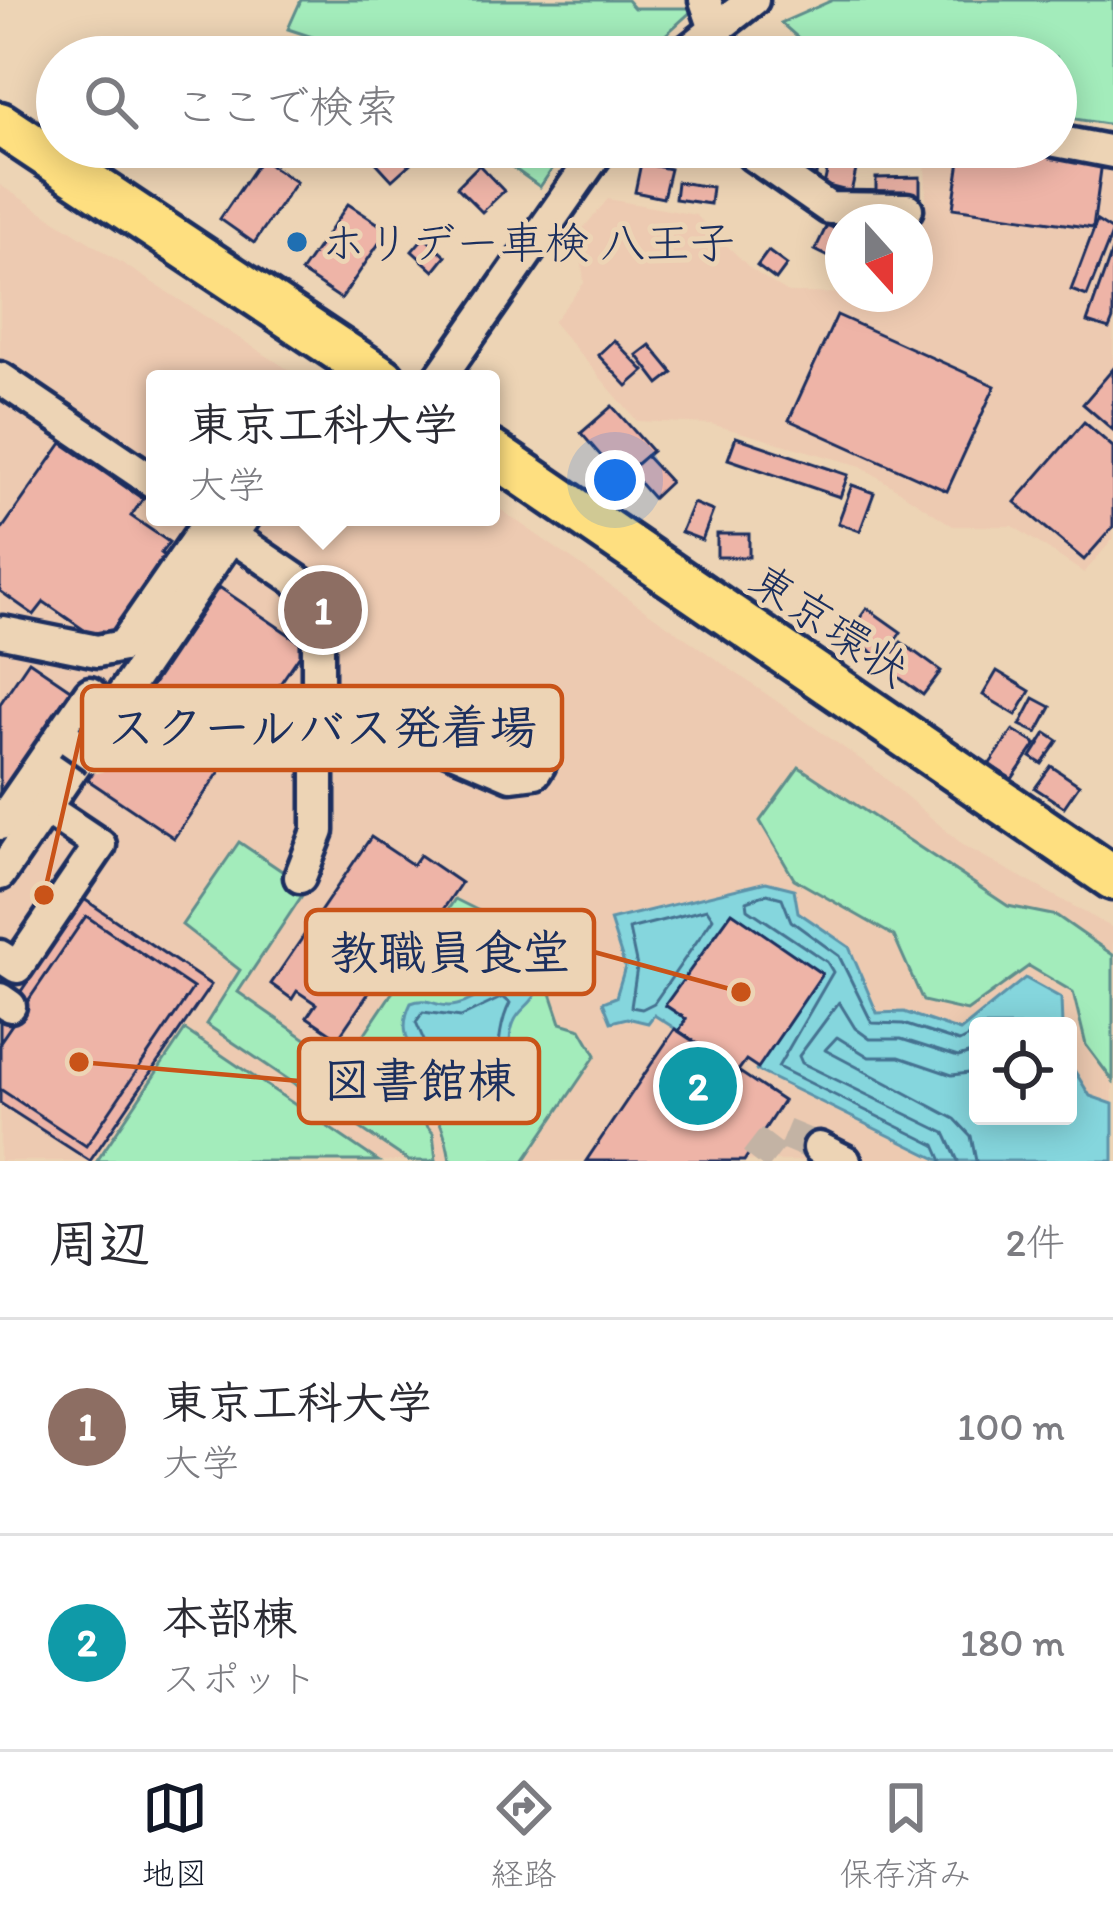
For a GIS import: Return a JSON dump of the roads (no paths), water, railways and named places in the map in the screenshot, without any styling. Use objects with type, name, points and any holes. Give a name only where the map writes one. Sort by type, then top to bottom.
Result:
[{"type":"highway","points":[[0,124],[36,148]]},
{"type":"highway","points":[[66,168],[369,370]]},
{"type":"highway","name":"東京環状","points":[[500,458],[1113,878]]},
{"type":"street","points":[[709,14],[753,0]]},
{"type":"street","points":[[1077,145],[1113,152]]},
{"type":"street","points":[[445,370],[586,168]]},
{"type":"street","points":[[772,168],[825,205]]},
{"type":"street","points":[[0,378],[146,477]]},
{"type":"street","points":[[3,632],[97,652],[123,646],[219,526]]},
{"type":"street","points":[[0,874],[219,526]]},
{"type":"street","points":[[221,526],[308,588],[317,602],[318,831],[300,878]]},
{"type":"street","points":[[0,824],[66,737],[89,693]]},
{"type":"street","points":[[318,717],[389,723],[511,775],[539,765]]},
{"type":"street","points":[[66,737],[98,759]]},
{"type":"street","points":[[0,956],[17,967],[100,845],[45,808]]},
{"type":"water","points":[[766,882],[794,889],[798,912],[849,947],[877,1013],[904,1012],[960,1031],[969,1024],[969,1125],[1077,1125],[1077,1075],[1090,1096],[1113,1104],[1113,1161],[941,1161],[756,1070],[822,974],[733,913],[666,1006],[686,1019],[679,1031],[654,1015],[648,1023],[627,1018],[611,1022],[603,1002],[616,997],[625,967],[610,920]]},
{"type":"water","points":[[517,961],[527,968],[537,992],[514,1022],[508,1093],[491,1112],[457,1104],[446,1091],[447,1063],[424,1064],[409,1042],[405,1020],[411,1003],[448,1006],[466,1002],[496,983]]},
{"type":"water","points":[[1025,978],[1061,998],[1062,1017],[977,1017]]},
{"type":"tunnel","points":[[755,1161],[778,1131],[819,1148]]},
{"type":"place","name":"ホリデー車検 八王子","points":[[297,242]]},
{"type":"place","name":"東京工科大学","points":[[323,610]]},
{"type":"place","name":"スクールバス発着場","points":[[44,895]]},
{"type":"place","name":"教職員食堂","points":[[741,992]]},
{"type":"place","name":"図書館棟","points":[[79,1062]]},
{"type":"place","name":"本部棟","points":[[698,1086]]}]
